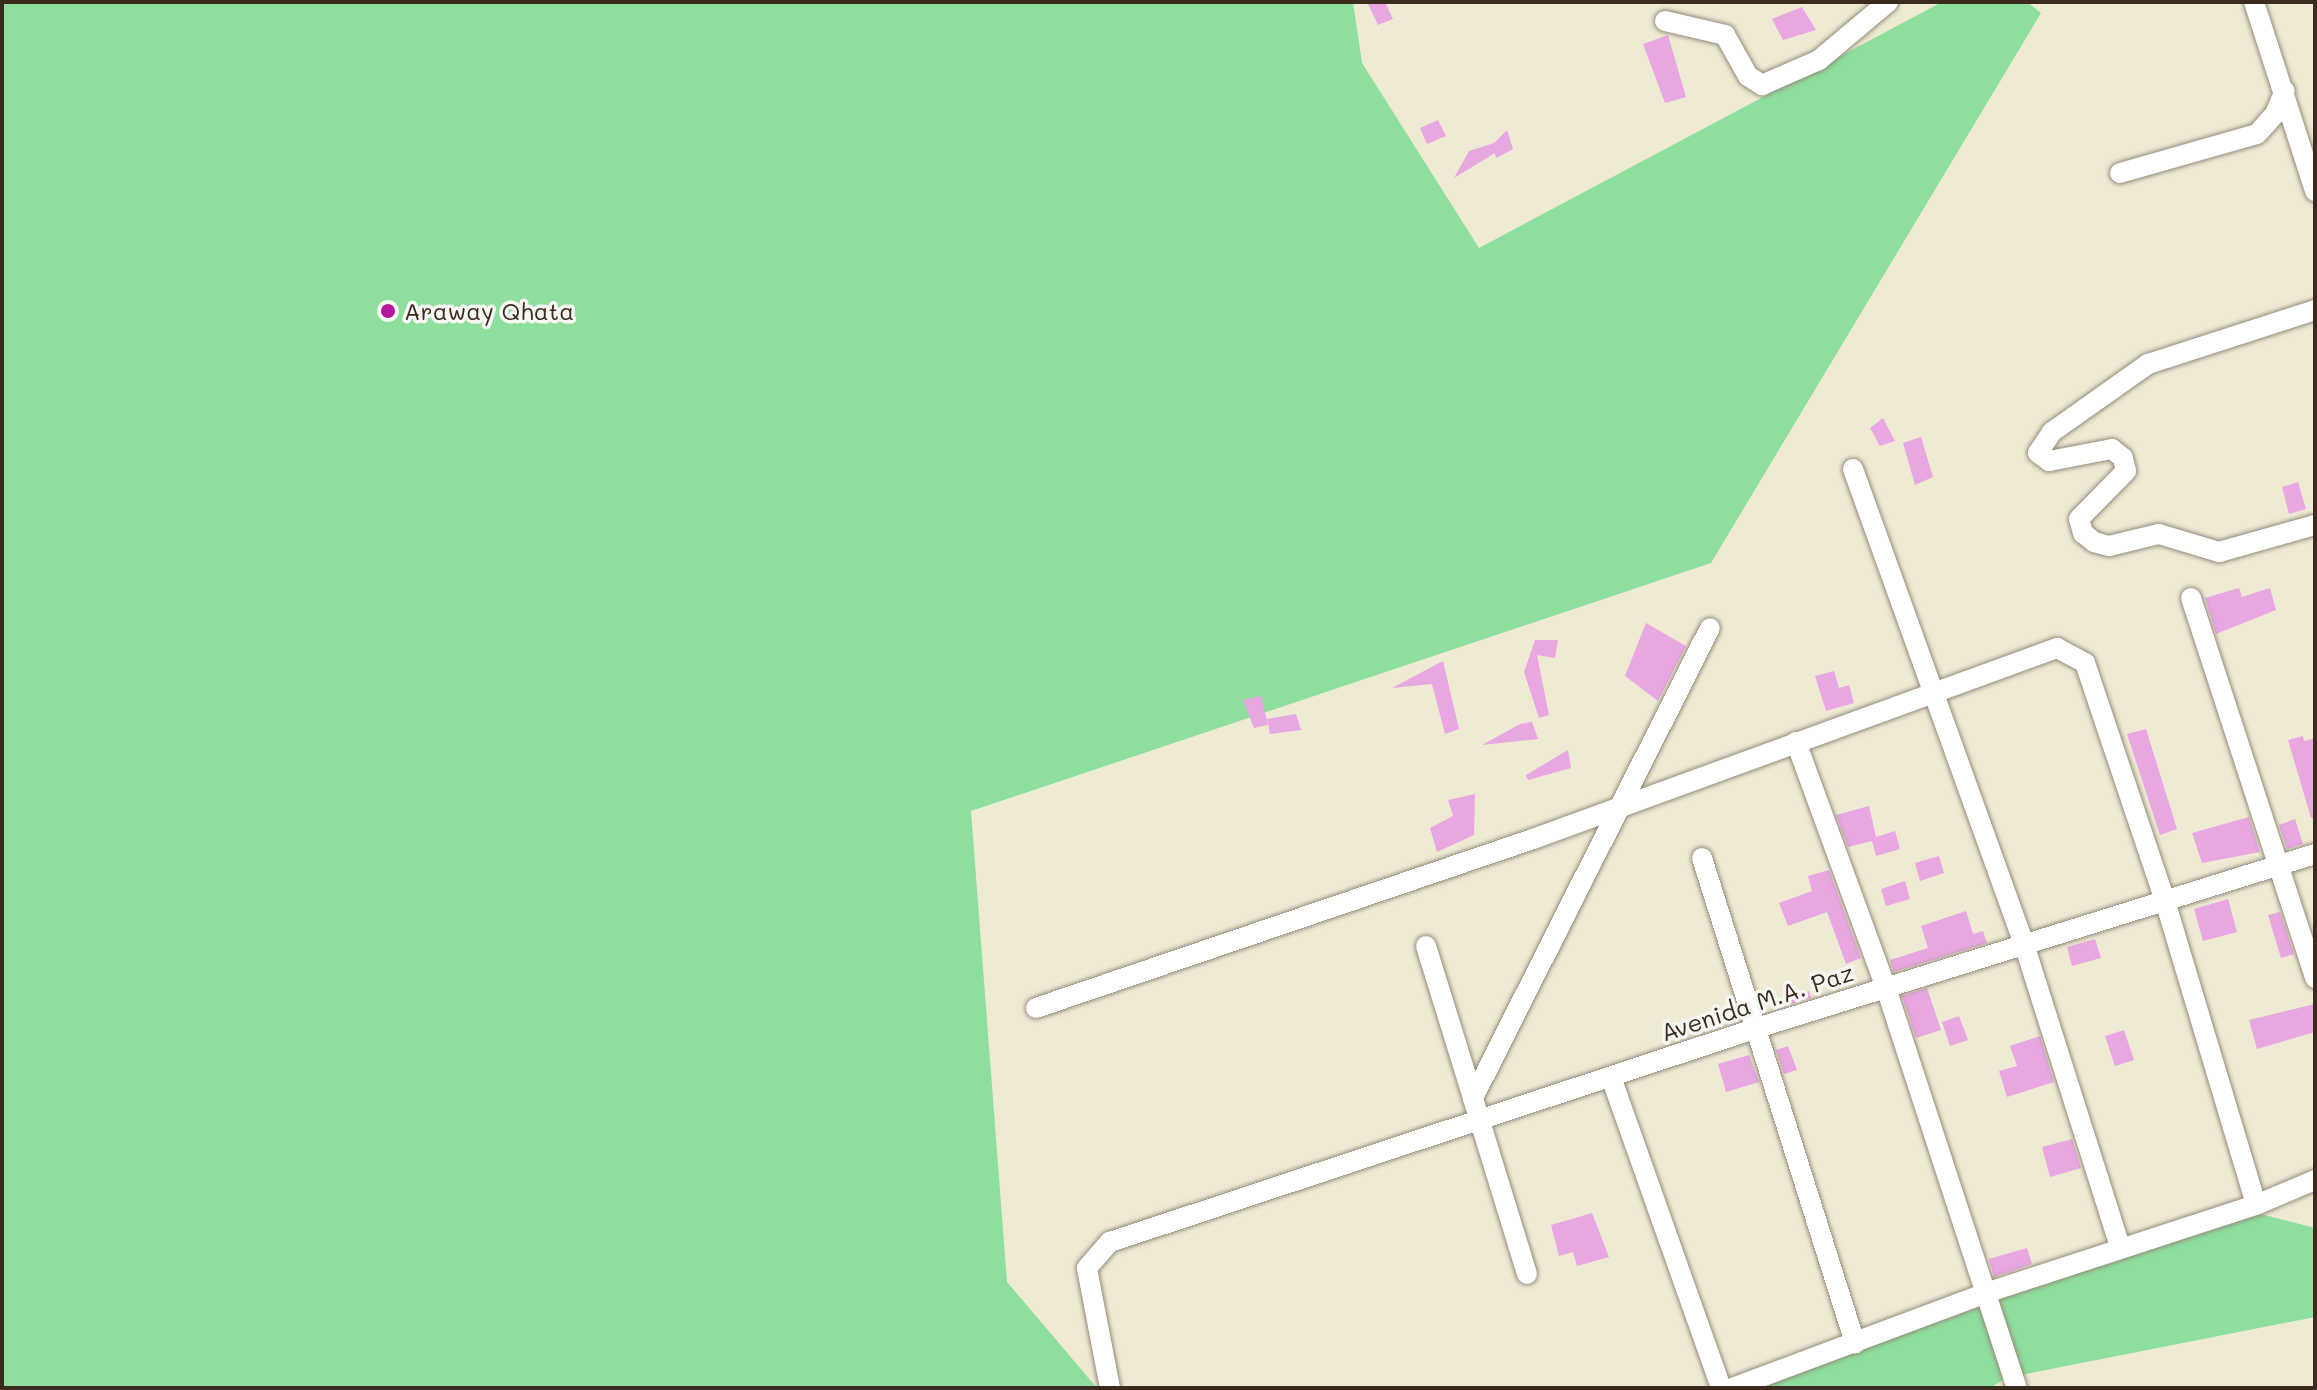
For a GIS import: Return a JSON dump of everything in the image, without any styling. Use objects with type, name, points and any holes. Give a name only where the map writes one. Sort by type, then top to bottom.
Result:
[{"type":"street","points":[[1665,21],[1725,35],[1748,76],[1762,85],[1819,60],[1888,2]]},
{"type":"street","points":[[2254,2],[2315,191]]},
{"type":"street","points":[[2120,173],[2257,134],[2275,114],[2285,91]]},
{"type":"street","points":[[2315,310],[2148,364],[2052,432],[2038,453],[2049,461],[2112,449],[2123,458],[2126,471],[2079,519],[2083,533],[2094,542],[2109,546],[2159,534],[2219,552],[2315,527]]},
{"type":"street","points":[[1853,469],[1938,694],[2024,944],[2120,1247]]},
{"type":"street","points":[[2191,598],[2315,978]]},
{"type":"street","points":[[1473,1098],[1626,802],[1710,628]]},
{"type":"street","points":[[1036,1008],[1533,839],[1626,802],[1938,694],[2057,648],[2085,663],[2165,901],[2256,1205]]},
{"type":"street","points":[[1796,742],[1886,988],[2017,1388]]},
{"type":"street","name":"Avenida M.A. Paz","points":[[1110,1388],[1087,1268],[1095,1254],[1110,1242],[1219,1210],[1757,1028],[2315,854]]},
{"type":"street","points":[[1702,858],[1855,1343]]},
{"type":"street","points":[[1426,946],[1473,1098],[1476,1121],[1527,1274]]},
{"type":"street","points":[[1611,1077],[1721,1388]]},
{"type":"street","points":[[1732,1388],[1986,1293],[2256,1205],[2315,1180]]},
{"type":"green space","points":[[2,2],[1353,2],[1362,63],[1479,248],[1942,2],[2027,2],[2041,13],[1711,563],[971,811],[1007,1282],[1097,1388],[2,1388]]},
{"type":"green space","points":[[2249,1211],[2315,1228],[2315,1317],[2006,1378],[1990,1388],[1751,1388]]},
{"type":"building","points":[[1367,2],[1385,2],[1393,19],[1378,25]]},
{"type":"building","points":[[1802,7],[1816,30],[1783,40],[1772,19]]},
{"type":"building","points":[[1668,35],[1686,97],[1665,103],[1643,44]]},
{"type":"building","points":[[1438,120],[1446,136],[1427,144],[1420,128]]},
{"type":"building","points":[[1507,130],[1513,149],[1496,158],[1495,153],[1454,178],[1469,151],[1494,143]]},
{"type":"building","points":[[1883,418],[1895,441],[1880,446],[1870,428]]},
{"type":"building","points":[[1921,437],[1933,477],[1915,485],[1903,443]]},
{"type":"building","points":[[2298,482],[2306,509],[2289,514],[2282,487]]},
{"type":"building","points":[[2239,588],[2242,597],[2270,588],[2276,610],[2216,634],[2205,598]]},
{"type":"building","points":[[1646,623],[1686,646],[1658,701],[1625,676]]},
{"type":"building","points":[[1535,640],[1558,640],[1555,658],[1537,655],[1549,715],[1539,718],[1524,672]]},
{"type":"building","points":[[1443,661],[1459,729],[1445,734],[1432,684],[1392,688]]},
{"type":"building","points":[[1834,671],[1839,688],[1849,685],[1854,703],[1826,711],[1815,676]]},
{"type":"building","points":[[1261,696],[1268,725],[1254,728],[1243,700]]},
{"type":"building","points":[[1296,714],[1301,730],[1270,734],[1267,719]]},
{"type":"building","points":[[1532,722],[1538,739],[1482,745],[1520,724]]},
{"type":"building","points":[[2146,729],[2177,829],[2160,835],[2127,734]]},
{"type":"building","points":[[2303,736],[2304,741],[2315,738],[2315,818],[2311,818],[2288,740]]},
{"type":"building","points":[[1568,750],[1571,768],[1528,780],[1526,775]]},
{"type":"building","points":[[1475,794],[1474,835],[1437,852],[1430,828],[1453,816],[1448,800]]},
{"type":"building","points":[[1869,806],[1876,837],[1895,831],[1900,849],[1876,856],[1872,841],[1848,847],[1836,815]]},
{"type":"building","points":[[2249,817],[2260,852],[2202,863],[2192,833]]},
{"type":"building","points":[[2295,819],[2303,844],[2287,849],[2279,825]]},
{"type":"building","points":[[1939,856],[1944,873],[1920,881],[1915,863]]},
{"type":"building","points":[[1829,870],[1861,958],[1846,964],[1827,912],[1788,926],[1779,903],[1812,891],[1808,876]]},
{"type":"building","points":[[1905,881],[1910,899],[1886,906],[1881,889]]},
{"type":"building","points":[[2228,899],[2237,932],[2203,941],[2194,909]]},
{"type":"building","points":[[1966,911],[1973,934],[1983,931],[1987,943],[1894,972],[1890,960],[1928,948],[1921,926]]},
{"type":"building","points":[[2280,912],[2294,954],[2281,958],[2268,915]]},
{"type":"building","points":[[2095,939],[2101,958],[2072,966],[2067,947]]},
{"type":"building","points":[[1927,988],[1941,1030],[1916,1038],[1902,996]]},
{"type":"building","points":[[1809,991],[1811,998],[1787,1005],[1785,998]]},
{"type":"building","points":[[2315,1004],[2315,1032],[2257,1049],[2249,1020]]},
{"type":"building","points":[[1959,1016],[1968,1040],[1950,1046],[1942,1022]]},
{"type":"building","points":[[2124,1030],[2134,1060],[2115,1066],[2105,1036]]},
{"type":"building","points":[[2040,1036],[2054,1082],[2007,1097],[1999,1071],[2017,1066],[2010,1046]]},
{"type":"building","points":[[1788,1046],[1797,1070],[1784,1074],[1776,1050]]},
{"type":"building","points":[[1749,1055],[1759,1082],[1726,1092],[1718,1064]]},
{"type":"building","points":[[2072,1139],[2081,1168],[2050,1177],[2042,1147]]},
{"type":"building","points":[[1592,1213],[1609,1257],[1577,1266],[1573,1252],[1559,1256],[1551,1225]]},
{"type":"building","points":[[2027,1248],[2032,1264],[1994,1277],[1989,1259]]},
{"type":"place","name":"Araway Qhata","points":[[388,311]]}]
